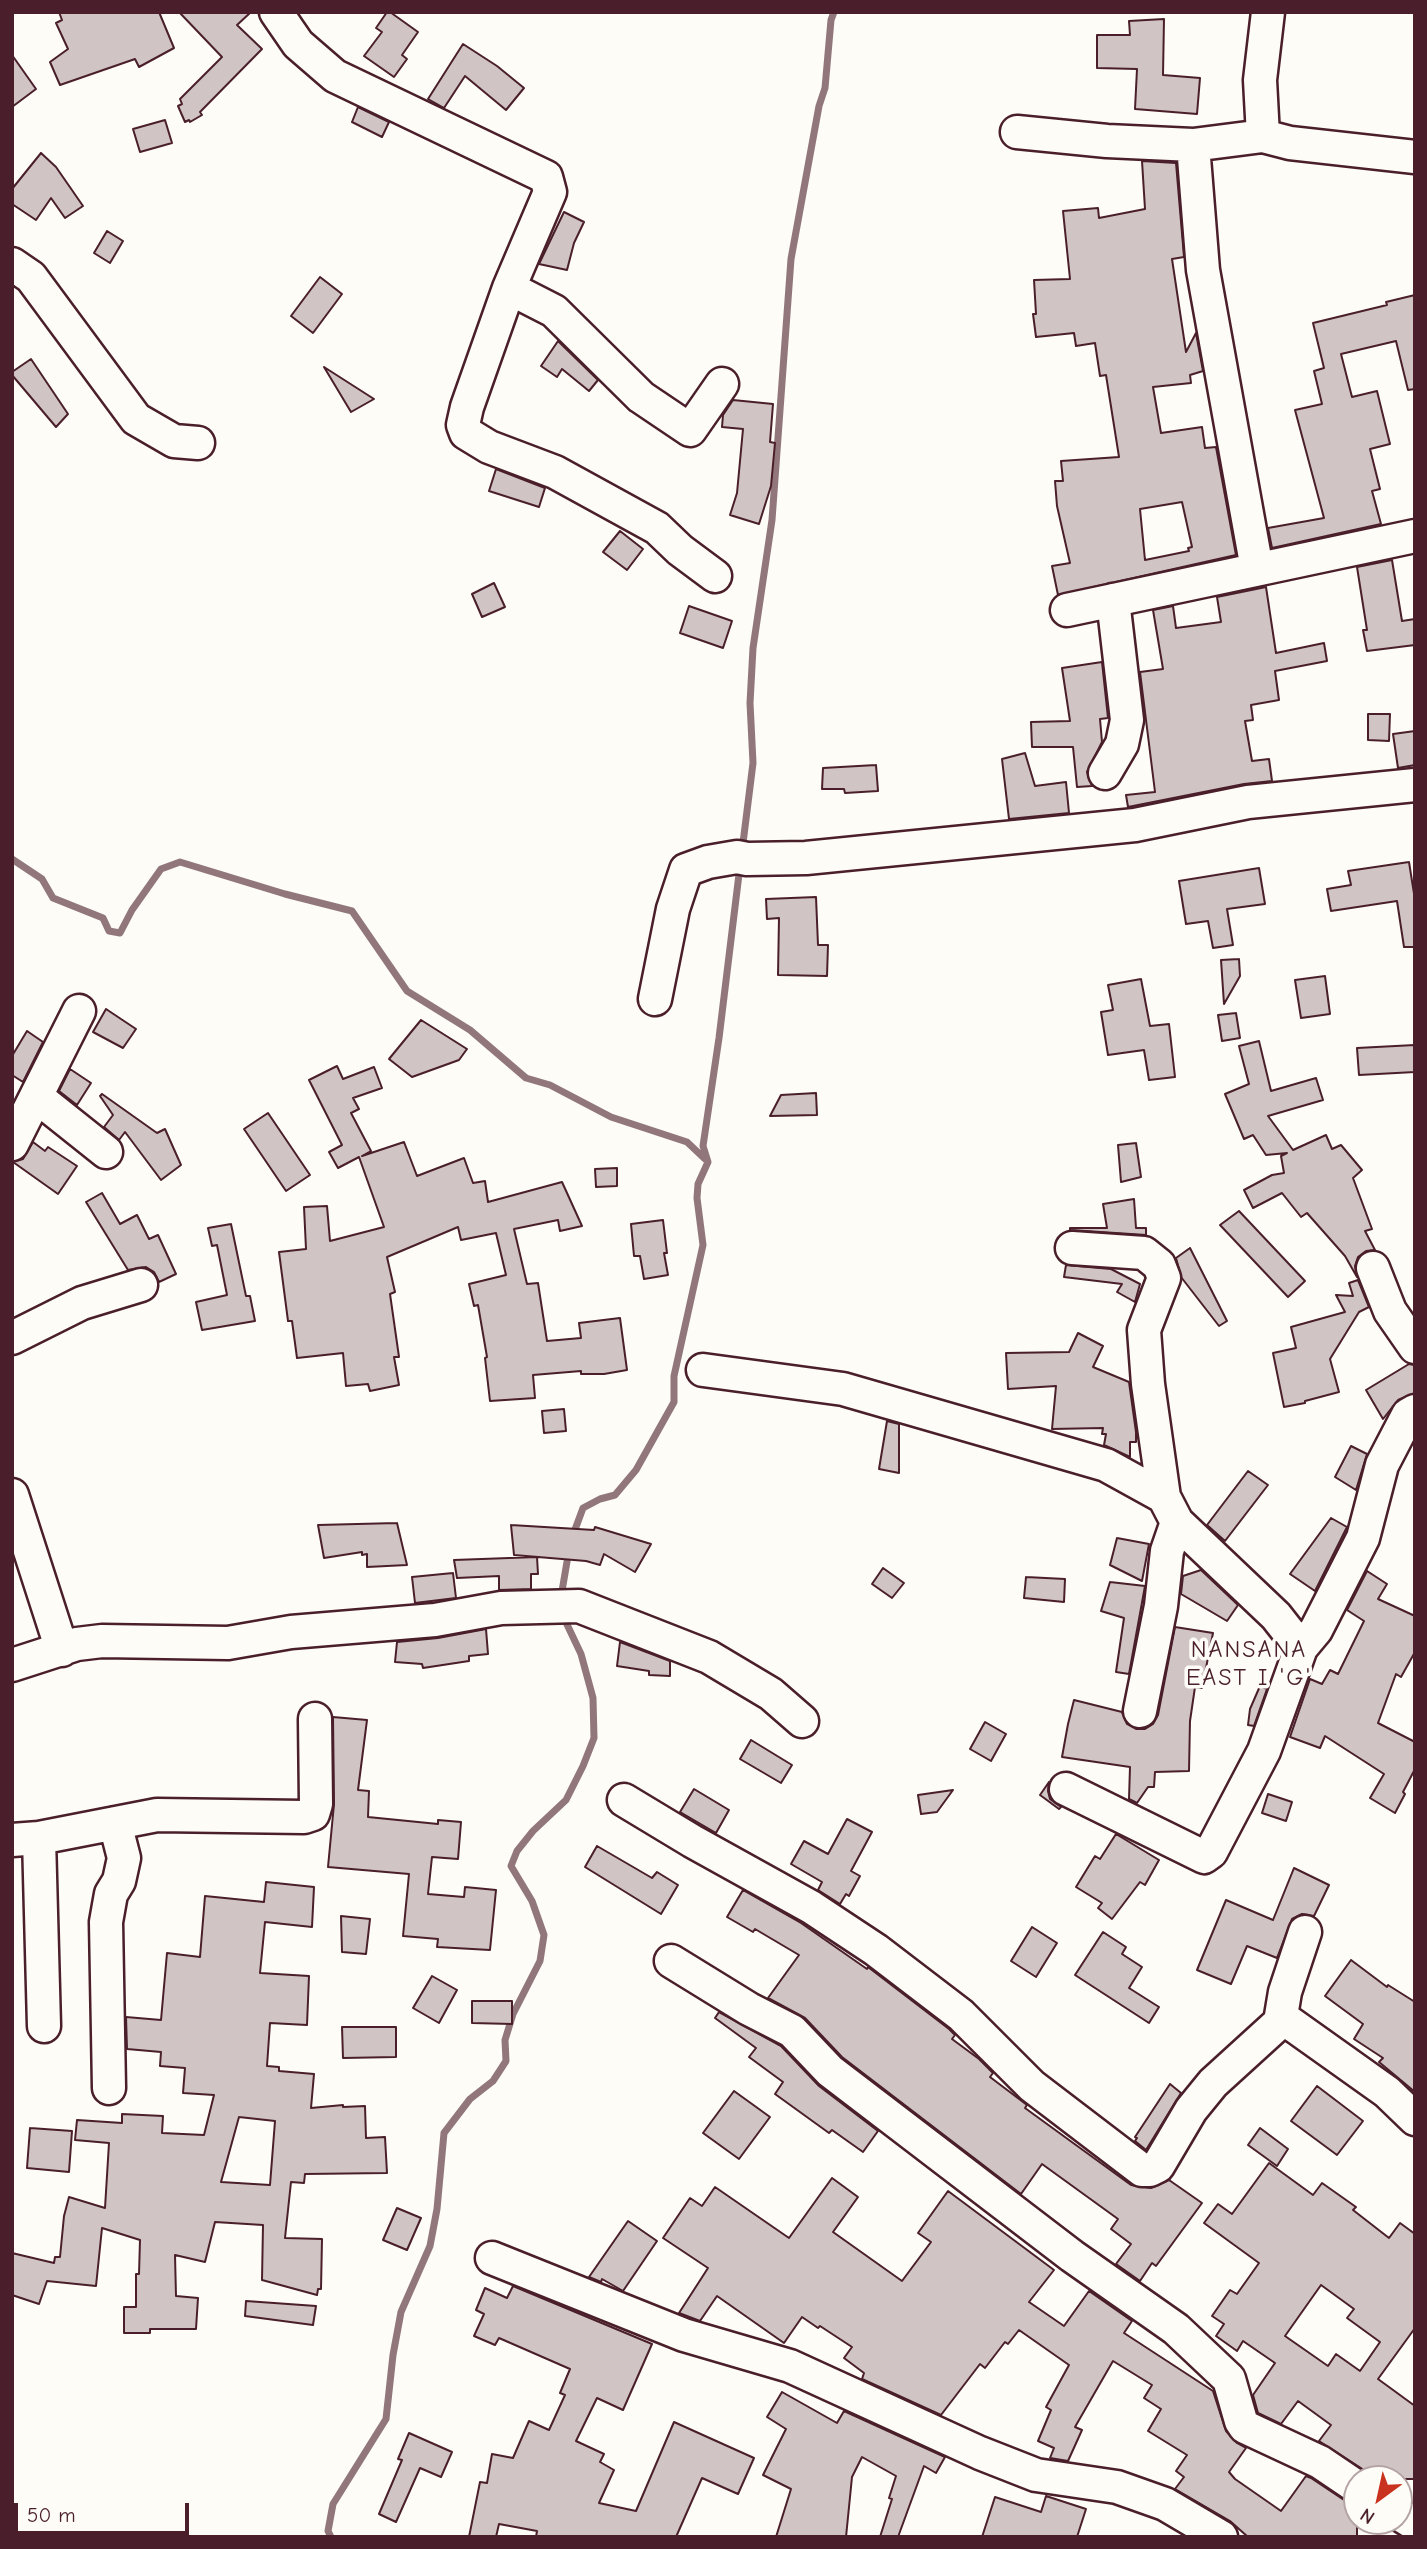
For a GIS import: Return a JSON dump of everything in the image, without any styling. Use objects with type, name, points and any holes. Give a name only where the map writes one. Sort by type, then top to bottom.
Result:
[{"type":"street","points":[[276,12],[298,44],[335,76],[546,177],[550,192],[509,288],[467,407],[463,425],[466,433],[489,447],[555,472],[657,528],[680,550],[715,576]]},
{"type":"street","points":[[1264,136],[1260,80],[1268,12]]},
{"type":"street","points":[[1017,132],[1107,141],[1193,145],[1264,136],[1290,143],[1415,156]]},
{"type":"street","points":[[1193,145],[1203,271],[1257,569]]},
{"type":"street","points":[[12,264],[31,277],[136,419],[174,441],[198,443]]},
{"type":"street","points":[[509,288],[554,311],[641,397],[690,430],[722,384]]},
{"type":"street","points":[[1067,610],[1415,536]]},
{"type":"street","points":[[1105,773],[1122,744],[1127,720],[1113,600]]},
{"type":"street","points":[[655,999],[673,908],[686,870],[708,862],[742,858],[820,857],[1135,825],[1248,802],[1415,785]]},
{"type":"street","points":[[12,1144],[79,1011]]},
{"type":"street","points":[[37,1097],[106,1153]]},
{"type":"street","points":[[1072,1248],[1144,1253],[1160,1265],[1164,1278],[1144,1330],[1148,1384],[1170,1509],[1161,1605],[1140,1712]]},
{"type":"street","points":[[1373,1268],[1390,1311],[1415,1347]]},
{"type":"street","points":[[12,1338],[82,1303],[141,1285]]},
{"type":"street","points":[[703,1370],[844,1389],[1106,1465],[1170,1509],[1276,1616],[1301,1648]]},
{"type":"street","points":[[1066,1789],[1204,1857],[1211,1852],[1264,1751],[1301,1648],[1316,1630],[1363,1538],[1382,1465],[1408,1415],[1415,1411]]},
{"type":"street","points":[[12,1495],[62,1650]]},
{"type":"street","points":[[12,1665],[77,1644],[102,1641],[228,1643],[291,1632],[435,1620],[502,1608],[567,1606],[709,1657],[771,1694],[802,1721]]},
{"type":"street","points":[[44,2026],[40,1958],[26,1839],[157,1815],[304,1817],[313,1814],[316,1804],[315,1719]]},
{"type":"street","points":[[624,1800],[811,1907],[876,1950],[961,2015],[1032,2086],[1142,2170],[1158,2166],[1191,2110],[1213,2083],[1280,2022],[1285,1992],[1305,1932]]},
{"type":"street","points":[[109,2088],[106,1922],[111,1894],[119,1881],[124,1858],[115,1823]]},
{"type":"street","points":[[671,1961],[749,2010],[792,2031],[822,2063],[841,2078],[1072,2256],[1176,2329],[1229,2379],[1245,2427],[1320,2462],[1343,2478]]},
{"type":"street","points":[[1280,2022],[1290,2023],[1376,2084],[1414,2118]]},
{"type":"street","points":[[492,2258],[684,2335],[790,2366],[980,2453],[1037,2475],[1117,2487],[1165,2504],[1222,2537]]},
{"type":"building","points":[[59,12],[159,12],[174,48],[139,67],[135,59],[60,85],[50,62],[68,49],[56,23],[62,20]]},
{"type":"building","points":[[179,12],[251,12],[237,25],[262,49],[200,112],[202,115],[190,122],[185,122],[178,106],[182,104],[180,99],[222,57]]},
{"type":"building","points":[[387,12],[418,32],[402,55],[407,59],[394,77],[364,56],[382,32],[376,28]]},
{"type":"building","points":[[1164,19],[1163,75],[1200,78],[1197,114],[1135,109],[1137,69],[1097,68],[1097,35],[1130,35],[1129,21]]},
{"type":"building","points":[[463,44],[524,88],[506,110],[465,76],[444,108],[428,99]]},
{"type":"building","points":[[12,55],[36,89],[12,107]]},
{"type":"building","points":[[358,107],[389,122],[382,137],[352,122]]},
{"type":"building","points":[[165,120],[172,143],[140,152],[133,129]]},
{"type":"building","points":[[41,153],[56,167],[83,206],[65,218],[51,198],[36,220],[12,204],[12,189]]},
{"type":"building","points":[[1142,161],[1176,163],[1184,257],[1172,259],[1186,352],[1196,333],[1203,371],[1190,375],[1191,383],[1153,387],[1161,433],[1202,427],[1205,448],[1216,447],[1236,555],[1058,595],[1052,566],[1070,563],[1057,506],[1055,481],[1063,481],[1061,461],[1119,457],[1106,375],[1100,376],[1095,343],[1076,346],[1074,333],[1036,337],[1033,314],[1036,314],[1034,280],[1070,279],[1063,211],[1098,208],[1099,218],[1145,209]],"holes":[[[1182,502],[1192,547],[1188,548],[1189,551],[1145,560],[1140,509]]]},
{"type":"building","points":[[564,212],[584,222],[574,243],[567,270],[539,264]]},
{"type":"building","points":[[107,231],[123,241],[110,263],[94,253]]},
{"type":"building","points":[[320,277],[342,294],[313,333],[291,316]]},
{"type":"building","points":[[1415,295],[1415,389],[1408,390],[1396,341],[1341,354],[1352,397],[1377,391],[1390,444],[1370,449],[1380,489],[1372,491],[1381,524],[1272,548],[1268,528],[1324,518],[1295,410],[1322,404],[1314,371],[1324,368],[1313,323],[1387,305],[1386,302]]},
{"type":"building","points":[[558,341],[598,380],[589,391],[562,369],[557,377],[541,366]]},
{"type":"building","points":[[31,359],[68,414],[56,427],[12,375],[12,372]]},
{"type":"building","points":[[324,367],[374,399],[351,412]]},
{"type":"building","points":[[733,400],[773,404],[770,442],[775,443],[771,486],[759,524],[730,515],[737,493],[743,429],[722,427],[723,415]]},
{"type":"building","points":[[496,469],[545,488],[539,507],[489,491]]},
{"type":"building","points":[[620,531],[643,549],[627,570],[603,552]]},
{"type":"building","points":[[1392,560],[1402,621],[1415,619],[1415,645],[1367,651],[1363,630],[1367,630],[1357,567]]},
{"type":"building","points":[[494,583],[505,607],[482,617],[472,594]]},
{"type":"building","points":[[1266,587],[1276,653],[1324,643],[1327,661],[1275,671],[1279,700],[1251,705],[1253,720],[1245,721],[1252,761],[1269,759],[1272,781],[1128,807],[1126,795],[1155,792],[1140,672],[1163,669],[1153,610],[1173,606],[1176,628],[1221,622],[1217,597]]},
{"type":"building","points":[[689,606],[732,621],[723,648],[680,633]]},
{"type":"building","points":[[1102,662],[1108,718],[1100,719],[1102,742],[1087,772],[1092,786],[1077,787],[1073,747],[1032,747],[1031,722],[1070,721],[1062,668]]},
{"type":"building","points":[[1368,714],[1390,714],[1389,741],[1368,740]]},
{"type":"building","points":[[1415,731],[1415,765],[1398,768],[1393,734]]},
{"type":"building","points":[[1025,753],[1035,786],[1066,782],[1069,813],[1009,819],[1002,759]]},
{"type":"building","points":[[876,765],[878,791],[845,793],[844,789],[822,789],[823,768]]},
{"type":"building","points":[[1409,862],[1415,900],[1415,947],[1404,947],[1397,901],[1331,911],[1327,889],[1351,885],[1348,871]]},
{"type":"building","points":[[1259,868],[1265,904],[1227,909],[1233,945],[1213,948],[1208,921],[1186,924],[1179,881]]},
{"type":"building","points":[[816,897],[818,945],[828,945],[827,976],[778,975],[779,918],[767,919],[766,899]]},
{"type":"building","points":[[1239,959],[1240,976],[1224,1004],[1221,960]]},
{"type":"building","points":[[1325,976],[1330,1014],[1301,1018],[1295,980]]},
{"type":"building","points":[[1141,979],[1150,1026],[1169,1024],[1175,1077],[1149,1080],[1144,1050],[1108,1055],[1101,1012],[1113,1010],[1108,985]]},
{"type":"building","points":[[106,1009],[136,1029],[123,1048],[93,1032]]},
{"type":"building","points":[[1236,1013],[1240,1038],[1222,1041],[1218,1015]]},
{"type":"building","points":[[421,1020],[467,1049],[459,1060],[412,1077],[389,1059]]},
{"type":"building","points":[[27,1031],[43,1042],[23,1082],[12,1075],[12,1056]]},
{"type":"building","points":[[1259,1041],[1271,1091],[1316,1078],[1323,1100],[1268,1116],[1293,1150],[1326,1135],[1332,1149],[1341,1145],[1362,1170],[1353,1178],[1372,1229],[1365,1231],[1375,1250],[1366,1251],[1358,1257],[1355,1266],[1357,1277],[1345,1256],[1307,1213],[1301,1217],[1282,1193],[1253,1208],[1244,1190],[1272,1175],[1284,1173],[1281,1156],[1287,1153],[1266,1155],[1253,1135],[1244,1139],[1225,1094],[1249,1084],[1239,1046]]},
{"type":"building","points":[[1415,1045],[1415,1072],[1359,1075],[1357,1048]]},
{"type":"building","points":[[337,1066],[343,1079],[374,1067],[382,1088],[353,1098],[359,1109],[351,1113],[371,1151],[362,1156],[404,1142],[417,1176],[464,1158],[473,1183],[485,1181],[488,1202],[562,1182],[582,1226],[560,1231],[558,1220],[514,1229],[527,1284],[538,1283],[547,1341],[581,1338],[579,1323],[620,1318],[627,1370],[604,1374],[581,1374],[581,1371],[533,1375],[535,1398],[490,1401],[487,1357],[478,1305],[474,1306],[469,1284],[506,1275],[496,1233],[461,1240],[458,1227],[387,1257],[395,1292],[390,1294],[399,1357],[394,1357],[399,1385],[370,1391],[368,1384],[346,1386],[343,1353],[297,1358],[292,1321],[288,1321],[279,1252],[306,1249],[304,1207],[327,1206],[330,1241],[384,1227],[359,1157],[338,1168],[329,1152],[342,1145],[309,1080]]},
{"type":"building","points":[[70,1069],[91,1083],[77,1105],[59,1091]]},
{"type":"building","points":[[816,1093],[817,1115],[770,1116],[781,1095]]},
{"type":"building","points":[[102,1094],[157,1133],[165,1129],[181,1165],[161,1180],[125,1132],[119,1140],[104,1127],[113,1115],[100,1096]]},
{"type":"building","points":[[268,1113],[310,1175],[286,1191],[244,1129]]},
{"type":"building","points":[[33,1142],[45,1151],[48,1147],[77,1166],[58,1194],[13,1162],[23,1159]]},
{"type":"building","points":[[1136,1143],[1141,1177],[1121,1182],[1118,1145]]},
{"type":"building","points":[[617,1168],[617,1186],[596,1187],[595,1169]]},
{"type":"building","points":[[102,1193],[120,1224],[137,1215],[149,1239],[158,1235],[176,1274],[159,1282],[154,1272],[146,1267],[128,1270],[86,1202]]},
{"type":"building","points":[[1134,1199],[1136,1228],[1146,1228],[1146,1235],[1070,1230],[1107,1228],[1103,1204]]},
{"type":"building","points":[[1239,1211],[1305,1281],[1288,1297],[1220,1225]]},
{"type":"building","points":[[663,1220],[668,1275],[644,1279],[640,1256],[634,1256],[631,1224]]},
{"type":"building","points":[[231,1224],[246,1296],[250,1296],[255,1321],[202,1330],[196,1302],[227,1295],[217,1245],[212,1246],[208,1228]]},
{"type":"building","points":[[1190,1248],[1227,1321],[1219,1326],[1181,1277],[1176,1258]]},
{"type":"building","points":[[1066,1265],[1111,1269],[1140,1284],[1135,1302],[1117,1292],[1122,1284],[1064,1277]]},
{"type":"building","points":[[1358,1280],[1369,1307],[1359,1312],[1330,1359],[1339,1392],[1284,1407],[1273,1353],[1296,1348],[1291,1327],[1345,1312],[1336,1295],[1353,1296],[1349,1283]]},
{"type":"building","points":[[1078,1333],[1103,1346],[1093,1367],[1129,1382],[1136,1432],[1136,1442],[1130,1442],[1130,1457],[1104,1445],[1106,1434],[1102,1434],[1103,1428],[1052,1429],[1056,1386],[1008,1389],[1006,1353],[1069,1352]]},
{"type":"building","points":[[1409,1364],[1415,1365],[1415,1393],[1398,1400],[1383,1419],[1366,1390]]},
{"type":"building","points":[[564,1409],[566,1431],[544,1433],[542,1411]]},
{"type":"building","points":[[887,1421],[899,1424],[899,1473],[879,1469]]},
{"type":"building","points":[[1351,1446],[1367,1454],[1356,1490],[1335,1477]]},
{"type":"building","points":[[1248,1471],[1268,1485],[1225,1541],[1207,1525]]},
{"type":"building","points":[[1331,1518],[1347,1527],[1315,1591],[1290,1574]]},
{"type":"building","points":[[397,1523],[407,1565],[367,1567],[367,1554],[362,1555],[362,1552],[324,1558],[318,1525]]},
{"type":"building","points":[[511,1525],[594,1530],[595,1527],[651,1544],[635,1572],[604,1554],[600,1565],[586,1561],[514,1555]]},
{"type":"building","points":[[1117,1538],[1149,1544],[1142,1581],[1110,1565]]},
{"type":"building","points":[[537,1557],[538,1574],[531,1574],[531,1589],[499,1590],[499,1576],[457,1578],[454,1560]]},
{"type":"building","points":[[883,1568],[904,1583],[892,1598],[872,1584]]},
{"type":"building","points":[[1201,1570],[1238,1605],[1227,1621],[1181,1594],[1183,1576]]},
{"type":"building","points":[[1367,1571],[1387,1584],[1378,1599],[1415,1616],[1415,1652],[1401,1677],[1396,1674],[1378,1723],[1415,1742],[1415,1769],[1395,1813],[1370,1798],[1384,1774],[1325,1736],[1320,1748],[1290,1737],[1310,1679],[1322,1684],[1330,1670],[1338,1674],[1364,1621],[1347,1610]]},
{"type":"building","points":[[453,1573],[456,1598],[415,1603],[412,1577]]},
{"type":"building","points":[[1026,1577],[1065,1579],[1064,1602],[1024,1598]]},
{"type":"building","points":[[1110,1582],[1145,1586],[1129,1674],[1116,1672],[1124,1618],[1101,1611]]},
{"type":"building","points":[[1175,1627],[1213,1633],[1202,1688],[1195,1687],[1190,1721],[1189,1771],[1155,1772],[1154,1787],[1148,1787],[1137,1803],[1129,1799],[1130,1767],[1062,1757],[1068,1724],[1074,1700],[1122,1712],[1127,1724],[1136,1729],[1145,1729],[1153,1724],[1158,1715]]},
{"type":"building","points":[[486,1629],[488,1654],[469,1656],[469,1661],[423,1668],[422,1664],[395,1662],[397,1642]]},
{"type":"building","points":[[620,1642],[670,1661],[670,1676],[649,1675],[649,1671],[617,1666]]},
{"type":"building","points":[[1260,1686],[1267,1689],[1254,1726],[1248,1725],[1250,1709]]},
{"type":"building","points":[[333,1717],[367,1720],[358,1790],[369,1791],[368,1817],[438,1824],[438,1820],[461,1822],[458,1859],[432,1857],[428,1894],[464,1897],[465,1887],[496,1890],[490,1950],[437,1947],[438,1939],[403,1936],[409,1874],[328,1867],[334,1804]]},
{"type":"building","points":[[985,1722],[1006,1734],[991,1761],[970,1749]]},
{"type":"building","points":[[751,1740],[792,1765],[781,1783],[740,1759]]},
{"type":"building","points":[[1049,1782],[1050,1799],[1061,1807],[1059,1809],[1040,1795]]},
{"type":"building","points":[[694,1789],[729,1810],[716,1833],[680,1812]]},
{"type":"building","points":[[953,1790],[937,1812],[921,1814],[918,1795]]},
{"type":"building","points":[[1268,1794],[1292,1802],[1286,1821],[1262,1813]]},
{"type":"building","points":[[847,1819],[872,1832],[851,1871],[860,1876],[849,1896],[846,1894],[840,1904],[818,1890],[822,1882],[791,1864],[804,1841],[828,1854]]},
{"type":"building","points":[[1116,1834],[1159,1860],[1145,1885],[1140,1882],[1112,1919],[1098,1908],[1102,1903],[1076,1887],[1095,1856],[1100,1859]]},
{"type":"building","points":[[597,1846],[652,1878],[657,1872],[678,1885],[661,1914],[585,1867]]},
{"type":"building","points":[[1294,1868],[1329,1885],[1314,1916],[1302,1914],[1292,1919],[1277,1958],[1247,1946],[1231,1984],[1197,1970],[1226,1900],[1273,1920]]},
{"type":"building","points":[[266,1882],[314,1887],[312,1927],[265,1922],[260,1973],[309,1976],[307,2025],[270,2023],[267,2066],[279,2067],[279,2071],[314,2074],[311,2108],[365,2106],[366,2138],[385,2137],[387,2173],[305,2174],[304,2183],[291,2182],[285,2238],[322,2239],[321,2289],[318,2289],[317,2295],[262,2280],[263,2225],[215,2222],[205,2262],[175,2255],[176,2296],[198,2298],[196,2329],[150,2329],[150,2333],[124,2333],[124,2307],[136,2307],[140,2240],[102,2228],[96,2286],[47,2281],[39,2304],[12,2295],[12,2253],[54,2263],[55,2257],[60,2257],[64,2216],[69,2197],[105,2208],[109,2143],[75,2140],[77,2120],[122,2123],[122,2114],[163,2116],[162,2133],[204,2135],[214,2095],[183,2093],[185,2068],[160,2066],[161,2052],[127,2049],[126,2017],[161,2020],[167,1953],[200,1957],[205,1896],[264,1902]],"holes":[[[239,2117],[275,2121],[270,2185],[221,2182]]]},
{"type":"building","points":[[743,1890],[801,1923],[867,1969],[868,1967],[949,2029],[955,2035],[952,2039],[979,2059],[993,2073],[990,2077],[1027,2105],[1025,2108],[1131,2185],[1151,2188],[1169,2180],[1202,2203],[1156,2266],[1152,2263],[1140,2281],[1116,2264],[1131,2244],[1111,2229],[1118,2219],[1042,2164],[1021,2194],[842,2057],[805,2018],[768,1998],[799,1955],[755,1929],[753,1932],[727,1917]]},
{"type":"building","points":[[341,1916],[370,1919],[366,1954],[342,1952]]},
{"type":"building","points":[[1032,1927],[1057,1943],[1036,1977],[1011,1961]]},
{"type":"building","points":[[1103,1932],[1126,1947],[1122,1954],[1142,1967],[1129,1988],[1159,2007],[1149,2023],[1075,1975]]},
{"type":"building","points":[[1351,1960],[1387,1987],[1388,1985],[1415,2002],[1415,2092],[1379,2062],[1383,2058],[1354,2039],[1363,2024],[1325,1996]]},
{"type":"building","points":[[432,1976],[457,1990],[439,2023],[413,2008]]},
{"type":"building","points":[[472,2001],[512,2001],[512,2024],[472,2023]]},
{"type":"building","points":[[719,2012],[781,2046],[819,2086],[878,2131],[863,2152],[832,2130],[829,2133],[775,2094],[783,2082],[749,2057],[756,2048],[715,2018]]},
{"type":"building","points":[[342,2027],[396,2027],[396,2057],[343,2058]]},
{"type":"building","points":[[1170,2084],[1181,2093],[1146,2150],[1135,2141],[1135,2137]]},
{"type":"building","points":[[1317,2086],[1363,2121],[1337,2155],[1291,2121]]},
{"type":"building","points":[[734,2091],[770,2117],[739,2159],[703,2133]]},
{"type":"building","points":[[30,2128],[72,2131],[69,2172],[27,2168]]},
{"type":"building","points":[[1260,2128],[1288,2149],[1277,2166],[1248,2145]]},
{"type":"building","points":[[1269,2163],[1313,2195],[1322,2183],[1356,2207],[1353,2210],[1389,2238],[1400,2223],[1415,2234],[1415,2328],[1378,2379],[1415,2406],[1415,2479],[1413,2465],[1356,2465],[1319,2441],[1331,2425],[1298,2401],[1281,2424],[1258,2413],[1253,2395],[1275,2363],[1243,2341],[1237,2351],[1216,2336],[1224,2324],[1212,2316],[1230,2290],[1237,2294],[1259,2263],[1204,2223],[1218,2204],[1232,2214]],"holes":[[[1321,2285],[1354,2309],[1347,2318],[1380,2342],[1360,2371],[1336,2354],[1328,2366],[1285,2336]]]},
{"type":"building","points":[[832,2178],[858,2197],[833,2232],[902,2281],[931,2242],[918,2233],[948,2191],[1054,2270],[1029,2302],[1064,2326],[1089,2291],[1132,2321],[1124,2333],[1213,2391],[1226,2431],[1246,2448],[1229,2472],[1235,2479],[1281,2511],[1306,2476],[1311,2478],[1343,2499],[1343,2535],[1357,2537],[1248,2537],[1230,2521],[1175,2489],[1184,2477],[1176,2471],[1187,2455],[1148,2431],[1161,2409],[1144,2398],[1152,2385],[1113,2361],[1075,2427],[1082,2430],[1068,2461],[1050,2458],[1054,2448],[1038,2441],[1051,2410],[1046,2407],[1069,2365],[1019,2330],[1008,2344],[1005,2342],[985,2368],[980,2364],[941,2415],[862,2379],[864,2373],[844,2358],[852,2347],[802,2317],[784,2343],[717,2296],[700,2321],[679,2313],[708,2268],[663,2238],[690,2198],[702,2206],[715,2187],[789,2238]]},
{"type":"building","points":[[397,2208],[421,2218],[407,2250],[383,2240]]},
{"type":"building","points":[[628,2221],[657,2241],[623,2291],[602,2279],[601,2282],[589,2277]]},
{"type":"building","points":[[513,2286],[652,2344],[623,2410],[597,2398],[576,2441],[604,2454],[600,2462],[614,2470],[599,2503],[636,2511],[674,2422],[754,2458],[738,2494],[702,2478],[676,2537],[536,2537],[537,2531],[499,2524],[496,2537],[469,2537],[480,2482],[487,2483],[492,2454],[513,2458],[529,2421],[549,2430],[565,2395],[560,2393],[570,2369],[499,2338],[495,2345],[474,2336],[484,2314],[476,2310],[485,2288],[507,2298]]},
{"type":"building","points":[[246,2301],[316,2306],[313,2325],[245,2316]]},
{"type":"building","points":[[782,2392],[837,2423],[844,2411],[945,2457],[936,2473],[924,2466],[898,2537],[880,2537],[896,2476],[862,2457],[852,2477],[846,2537],[776,2537],[791,2489],[763,2475],[786,2429],[767,2417]]},
{"type":"building","points":[[409,2433],[452,2452],[441,2477],[420,2468],[396,2522],[379,2514],[402,2460],[398,2459]]},
{"type":"building","points":[[1046,2496],[1086,2509],[1077,2537],[982,2537],[995,2497],[1041,2512]]},
{"type":"waterway","points":[[742,851],[753,763],[750,703],[753,648],[772,520],[791,259],[819,106],[825,88],[834,12]]},
{"type":"waterway","points":[[12,859],[42,879],[53,898],[103,918],[109,931],[120,933],[132,910],[161,869],[180,862],[352,911],[407,991],[470,1030],[526,1078],[550,1085],[611,1117],[687,1142],[705,1159]]},
{"type":"waterway","points":[[573,1535],[583,1508],[615,1495],[636,1470],[674,1402],[674,1376],[703,1245],[697,1198],[698,1184],[708,1162],[703,1146],[740,866]]},
{"type":"waterway","points":[[561,1597],[569,1550]]},
{"type":"waterway","points":[[331,2537],[328,2531],[333,2504],[386,2419],[401,2312],[430,2246],[437,2209],[444,2133],[470,2099],[493,2081],[506,2061],[505,2040],[513,2014],[540,1961],[544,1935],[532,1901],[511,1866],[517,1851],[533,1831],[566,1800],[594,1738],[593,1698],[581,1654],[563,1616]]},
{"type":"district","name":"NANSANA EAST I 'G'","points":[[1249,1664]]}]
